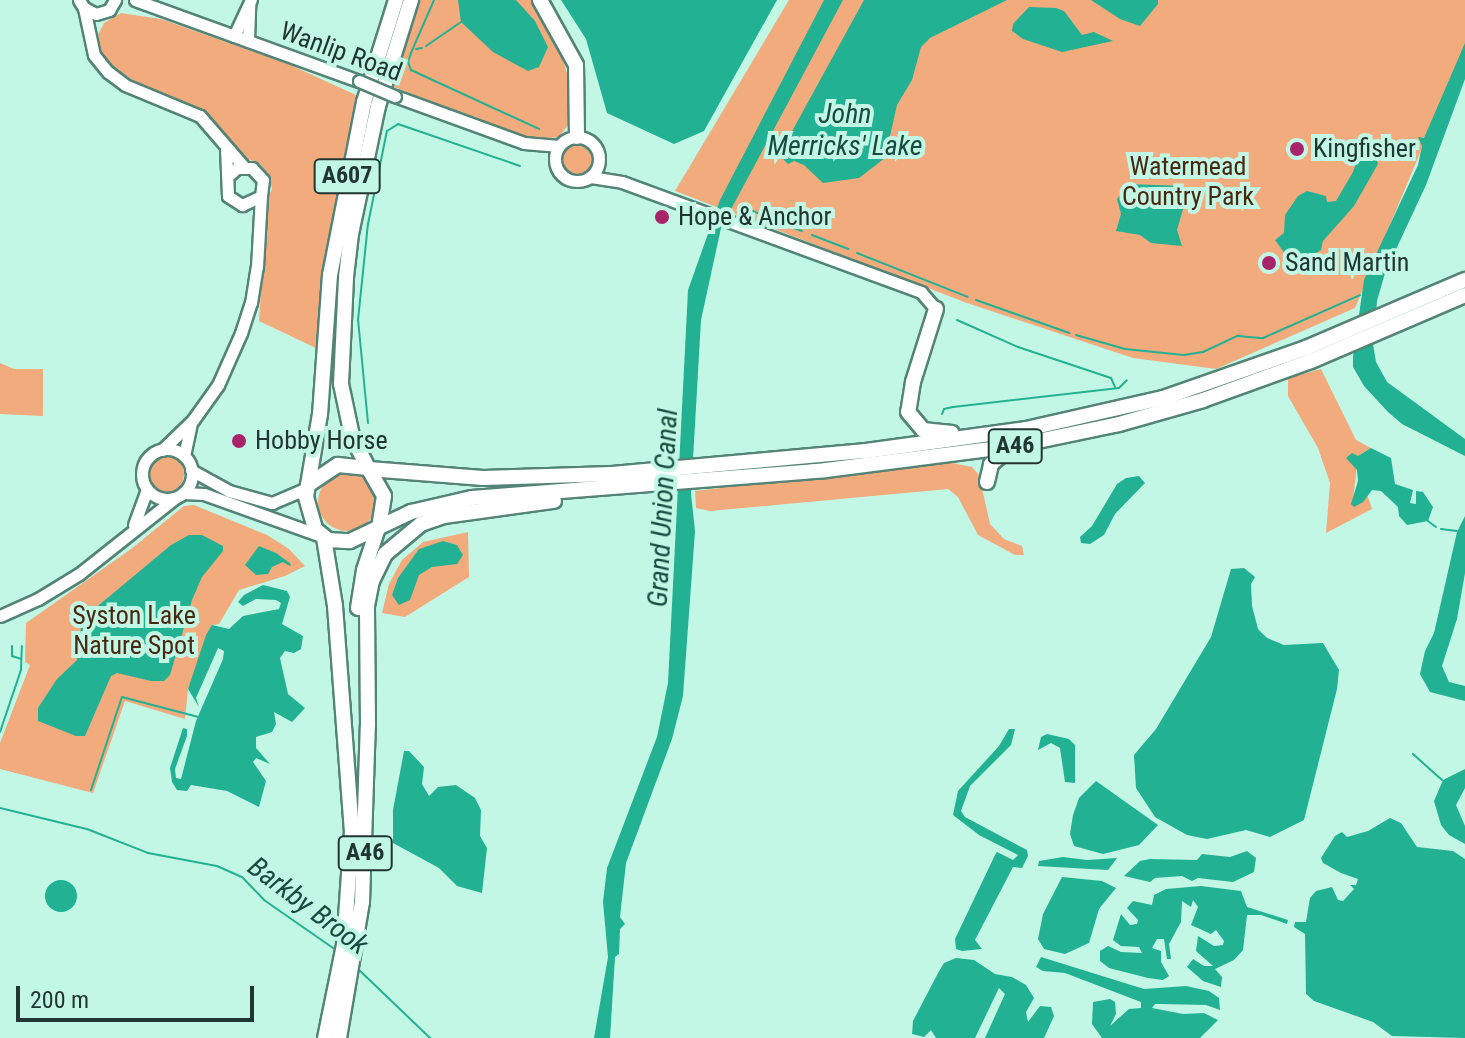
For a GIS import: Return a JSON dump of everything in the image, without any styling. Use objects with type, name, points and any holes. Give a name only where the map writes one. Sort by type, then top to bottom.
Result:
[{"type":"highway","points":[[540,0],[576,65],[577,137]]},
{"type":"highway","name":"A607","points":[[368,468],[352,436],[341,384],[346,277],[351,234],[378,106],[407,1]]},
{"type":"highway","name":"A607","points":[[308,486],[320,414],[336,231],[364,102],[407,1]]},
{"type":"highway","name":"A46","points":[[1409,312],[1465,280]]},
{"type":"highway","name":"A46","points":[[368,468],[506,478],[667,477],[954,455],[1014,446],[1119,424],[1203,400],[1409,312],[1465,295]]},
{"type":"highway","points":[[936,309],[909,400],[908,412],[914,421],[934,434],[1026,429]]},
{"type":"highway","name":"A46","points":[[709,474],[1026,429],[1163,398],[1308,354]]},
{"type":"highway","points":[[954,455],[975,462],[987,482],[991,464],[1014,446]]},
{"type":"highway","points":[[338,465],[368,468],[384,496],[378,527],[350,541],[322,537],[309,517],[308,486],[322,472],[338,465]]},
{"type":"highway","name":"A46","points":[[330,1037],[346,976],[366,844],[366,756],[358,608],[364,570],[378,527],[424,507],[472,498],[621,488],[667,477]]},
{"type":"highway","points":[[366,756],[367,606],[372,581],[385,554],[421,524],[444,516],[621,488]]},
{"type":"highway","name":"A46","points":[[322,537],[335,606],[351,793],[350,948]]},
{"type":"street","points":[[91,42],[103,13],[114,2]]},
{"type":"street","name":"Wanlip Road","points":[[114,2],[138,2],[524,143],[550,161],[557,171]]},
{"type":"street","points":[[234,36],[250,2]]},
{"type":"street","points":[[248,41],[250,2]]},
{"type":"street","points":[[81,4],[103,13]]},
{"type":"street","points":[[81,4],[99,62],[116,79],[200,116],[244,167],[259,173],[263,180],[251,303],[241,333],[218,385],[193,420],[145,462],[142,478],[147,489],[157,497],[204,494],[322,537]]},
{"type":"street","points":[[622,182],[599,160],[591,142],[577,137],[559,146],[554,161],[557,171],[572,181],[591,177],[622,182],[921,292],[936,309]]},
{"type":"street","name":"Wanlip Road","points":[[524,143],[559,146]]},
{"type":"street","points":[[226,148],[228,176],[225,186],[228,196],[242,205],[258,227]]},
{"type":"street","points":[[591,177],[599,160]]},
{"type":"street","points":[[228,176],[244,167]]},
{"type":"street","points":[[242,205],[261,196]]},
{"type":"street","points":[[193,420],[184,456],[191,470],[229,491],[262,502],[287,500],[308,486]]},
{"type":"street","points":[[162,450],[184,456]]},
{"type":"street","points":[[0,616],[38,599],[79,574],[132,529],[179,495],[191,470]]},
{"type":"street","points":[[132,529],[147,489]]},
{"type":"green space","points":[[420,0],[534,0],[553,28],[572,89],[568,125],[559,137],[531,140],[389,85]]},
{"type":"green space","name":"Watermead Country Park","points":[[789,0],[1465,0],[1465,46],[1355,308],[1216,369],[1133,358],[967,303],[675,191]]},
{"type":"green space","points":[[121,13],[161,19],[286,63],[356,95],[329,238],[320,350],[259,321],[267,200],[272,189],[269,175],[260,164],[246,158],[202,111],[144,87],[111,66],[101,51],[98,35],[104,23]]},
{"type":"green space","points":[[577,137],[593,143],[599,159],[593,175],[577,181],[561,175],[555,159],[561,143]]},
{"type":"green space","points":[[0,363],[14,369],[43,369],[43,416],[0,414]]},
{"type":"green space","points":[[1321,369],[1356,440],[1371,448],[1358,456],[1353,500],[1367,494],[1372,509],[1326,533],[1330,483],[1318,448],[1288,396],[1288,378]]},
{"type":"green space","points":[[166,456],[179,461],[184,474],[179,487],[166,492],[153,487],[148,474],[153,461]]},
{"type":"green space","points":[[943,461],[972,467],[979,475],[990,524],[1004,539],[1022,546],[1024,555],[1015,555],[978,535],[958,497],[948,489],[710,511],[696,508],[695,491]]},
{"type":"green space","points":[[347,473],[368,481],[376,502],[368,523],[347,531],[326,523],[318,502],[326,481]]},
{"type":"green space","name":"Syston Lake Nature Spot","points":[[194,505],[267,535],[289,549],[305,566],[285,576],[239,590],[219,624],[212,625],[188,689],[185,719],[125,701],[93,793],[0,769],[0,743],[30,665],[25,662],[26,623],[131,549],[184,506]]},
{"type":"green space","points":[[468,532],[469,577],[405,617],[382,613],[389,584],[402,560],[423,542]]},
{"type":"water","points":[[458,0],[516,0],[535,21],[548,47],[539,67],[528,71],[493,52],[461,22]]},
{"type":"water","points":[[561,0],[777,0],[704,131],[674,144],[607,113],[586,39]]},
{"type":"water","points":[[824,0],[843,0],[721,228],[701,320],[691,494],[695,531],[683,696],[672,739],[626,863],[620,917],[625,924],[620,929],[619,954],[615,957],[610,1038],[594,1038],[608,957],[603,902],[607,868],[657,737],[668,683],[688,290],[720,200]]},
{"type":"water","name":"John Merricks' Lake","points":[[864,0],[1007,0],[930,38],[921,47],[912,80],[897,105],[885,158],[859,178],[823,183],[804,165],[794,161],[788,164],[779,155]]},
{"type":"water","points":[[1091,0],[1158,0],[1158,4],[1140,26],[1120,19]]},
{"type":"water","points":[[1029,7],[1064,11],[1082,35],[1094,32],[1113,41],[1062,52],[1023,39],[1012,31],[1013,24]]},
{"type":"water","points":[[1465,43],[1465,79],[1426,185],[1385,273],[1377,301],[1373,344],[1376,362],[1387,382],[1465,439],[1465,456],[1402,424],[1388,412],[1364,386],[1353,367],[1353,357],[1364,280],[1418,165],[1422,146],[1418,137],[1424,138]]},
{"type":"water","points":[[1361,149],[1375,154],[1378,164],[1354,206],[1323,241],[1321,250],[1311,256],[1288,258],[1275,240],[1284,233],[1285,215],[1298,196],[1307,191],[1326,196],[1327,202],[1336,201],[1353,172]]},
{"type":"water","points":[[1129,184],[1183,186],[1188,192],[1177,230],[1182,246],[1151,243],[1140,235],[1116,231],[1121,214],[1117,199]]},
{"type":"water","points":[[1371,448],[1391,458],[1395,484],[1413,490],[1410,503],[1416,504],[1416,491],[1423,492],[1433,507],[1428,521],[1407,525],[1399,516],[1398,507],[1381,491],[1372,490],[1363,502],[1354,507],[1351,504],[1358,481],[1357,470],[1346,458],[1352,453],[1358,456]]},
{"type":"water","points":[[1139,476],[1145,483],[1115,514],[1104,535],[1090,544],[1081,543],[1080,537],[1092,526],[1117,484],[1126,478]]},
{"type":"water","points":[[1465,516],[1465,573],[1457,619],[1442,666],[1449,682],[1465,686],[1465,701],[1430,692],[1420,674],[1425,651],[1434,633],[1457,532]]},
{"type":"water","points":[[189,535],[202,535],[223,546],[223,551],[202,577],[192,600],[170,675],[164,681],[117,673],[111,676],[85,736],[76,736],[38,721],[38,708],[57,679],[77,660],[81,627],[87,615],[171,545]]},
{"type":"water","points":[[443,541],[457,545],[463,555],[457,564],[432,567],[419,575],[410,600],[399,605],[392,595],[398,578],[419,549]]},
{"type":"water","points":[[259,546],[276,553],[290,566],[283,562],[272,567],[268,574],[256,575],[245,565]]},
{"type":"water","points":[[1244,568],[1255,577],[1251,584],[1252,606],[1258,629],[1267,638],[1284,645],[1323,643],[1339,670],[1337,689],[1304,820],[1270,837],[1246,830],[1207,839],[1187,835],[1155,817],[1136,788],[1134,755],[1156,729],[1211,637],[1231,569]]},
{"type":"water","points":[[263,585],[287,591],[290,597],[282,624],[303,636],[301,649],[294,653],[285,651],[280,658],[288,694],[305,708],[292,722],[274,712],[276,724],[272,732],[256,737],[256,748],[270,764],[256,758],[253,762],[266,781],[259,807],[227,791],[191,785],[187,791],[177,790],[170,768],[183,728],[187,729],[187,736],[175,769],[176,778],[181,779],[196,721],[223,659],[224,651],[218,648],[196,698],[199,707],[188,689],[206,635],[212,625],[229,629],[243,616],[279,609],[281,603],[276,600],[256,599],[243,606],[238,602],[244,595]]},
{"type":"water","points":[[1009,729],[1015,729],[1011,745],[970,786],[961,811],[965,817],[1027,850],[1028,856],[1022,868],[1013,867],[975,940],[982,949],[962,951],[956,949],[955,939],[995,855],[997,852],[1013,860],[1018,855],[979,835],[953,815],[958,791],[999,746]]},
{"type":"water","points":[[1047,734],[1069,739],[1075,745],[1075,783],[1065,782],[1060,748],[1051,743],[1038,750],[1041,737]]},
{"type":"water","points":[[404,751],[409,751],[424,767],[422,784],[429,796],[438,787],[456,785],[475,798],[481,810],[480,836],[487,848],[482,893],[457,886],[439,868],[393,843],[393,810]]},
{"type":"water","points":[[1465,769],[1465,788],[1456,805],[1465,826],[1465,844],[1449,835],[1441,825],[1434,801],[1443,780]]},
{"type":"water","points":[[1096,781],[1158,825],[1139,845],[1103,854],[1074,846],[1070,834],[1073,815],[1079,798]]},
{"type":"water","points":[[1390,818],[1401,823],[1417,847],[1453,851],[1465,859],[1465,1038],[1392,1036],[1373,1022],[1314,1001],[1306,994],[1305,934],[1294,927],[1295,922],[1306,922],[1310,898],[1316,891],[1332,887],[1338,900],[1343,901],[1354,889],[1350,885],[1356,885],[1358,879],[1323,863],[1321,858],[1335,836],[1342,832],[1347,837],[1368,831]]},
{"type":"water","points":[[1247,851],[1256,858],[1254,872],[1233,882],[1198,878],[1192,881],[1182,876],[1155,878],[1150,882],[1124,876],[1140,861],[1197,860],[1202,854],[1230,857]]},
{"type":"water","points":[[1063,857],[1087,860],[1117,858],[1108,870],[1038,866],[1039,861]]},
{"type":"water","points":[[1062,877],[1102,881],[1116,888],[1099,909],[1089,943],[1065,954],[1044,949],[1038,939],[1043,914]]},
{"type":"water","points":[[61,880],[72,885],[77,896],[72,907],[61,912],[50,907],[45,896],[50,885]]},
{"type":"water","points":[[1201,886],[1241,891],[1247,907],[1288,920],[1287,924],[1261,915],[1247,915],[1243,950],[1234,960],[1215,969],[1222,977],[1221,987],[1203,981],[1187,967],[1193,959],[1204,966],[1213,966],[1196,951],[1198,936],[1214,946],[1223,945],[1224,941],[1216,930],[1211,934],[1191,925],[1198,907],[1193,900],[1191,907],[1182,901],[1181,922],[1169,944],[1171,959],[1167,959],[1164,939],[1157,939],[1152,948],[1161,951],[1161,962],[1169,976],[1163,980],[1109,968],[1100,961],[1100,951],[1108,946],[1121,952],[1142,953],[1139,947],[1121,946],[1113,940],[1121,914],[1130,925],[1137,924],[1138,920],[1127,908],[1133,901],[1152,905],[1154,895],[1166,889]]},
{"type":"water","points":[[1041,957],[1144,989],[1186,986],[1209,991],[1219,998],[1220,1010],[1206,1005],[1155,1004],[1152,1008],[1183,1014],[1204,1013],[1218,1020],[1200,1038],[1102,1038],[1092,1024],[1093,1002],[1110,999],[1115,1002],[1116,1014],[1110,1026],[1129,1009],[1141,1008],[1141,1002],[1065,973],[1043,971],[1036,967]]},
{"type":"water","points":[[956,958],[974,960],[995,974],[1012,977],[1026,985],[1034,998],[1026,1012],[1028,1022],[1040,1006],[1051,1007],[1054,1016],[1044,1038],[985,1038],[1005,994],[999,988],[975,1038],[936,1038],[931,1030],[924,1037],[912,1034],[913,1021],[938,973],[944,963]]},
{"type":"waterway","points":[[434,0],[408,62],[411,70],[539,129]]},
{"type":"waterway","points":[[426,46],[461,22]]},
{"type":"waterway","points":[[416,49],[422,48]]},
{"type":"waterway","points":[[368,423],[358,320],[368,224],[387,131],[398,124],[520,166]]},
{"type":"waterway","points":[[750,210],[802,231]]},
{"type":"waterway","points":[[812,235],[848,249]]},
{"type":"waterway","points":[[857,253],[968,297]]},
{"type":"waterway","points":[[1076,335],[1125,349],[1184,355],[1203,352],[1238,336],[1263,338],[1360,295]]},
{"type":"waterway","points":[[976,300],[1069,333]]},
{"type":"waterway","points":[[957,320],[1018,347],[1111,378],[1115,387]]},
{"type":"waterway","points":[[942,414],[944,409],[953,407],[1119,388],[1127,380]]},
{"type":"waterway","points":[[1428,521],[1436,527]]},
{"type":"waterway","points":[[1441,529],[1457,531]]},
{"type":"waterway","points":[[12,646],[12,656],[21,659]]},
{"type":"waterway","points":[[0,732],[21,670],[22,646]]},
{"type":"waterway","points":[[91,790],[122,697],[198,717]]},
{"type":"waterway","points":[[1413,754],[1442,780]]},
{"type":"waterway","name":"Barkby Brook","points":[[0,808],[87,829],[148,853],[217,866],[242,877],[264,900],[336,950]]},
{"type":"waterway","name":"Barkby Brook","points":[[356,967],[430,1038]]},
{"type":"place","name":"Kingfisher","points":[[1297,149]]},
{"type":"place","name":"Hope & Anchor","points":[[662,217]]},
{"type":"place","name":"Sand Martin","points":[[1269,263]]},
{"type":"place","name":"Hobby Horse","points":[[239,441]]},
{"type":"water label","name":"Grand Union Canal","points":[[663,508]]}]
